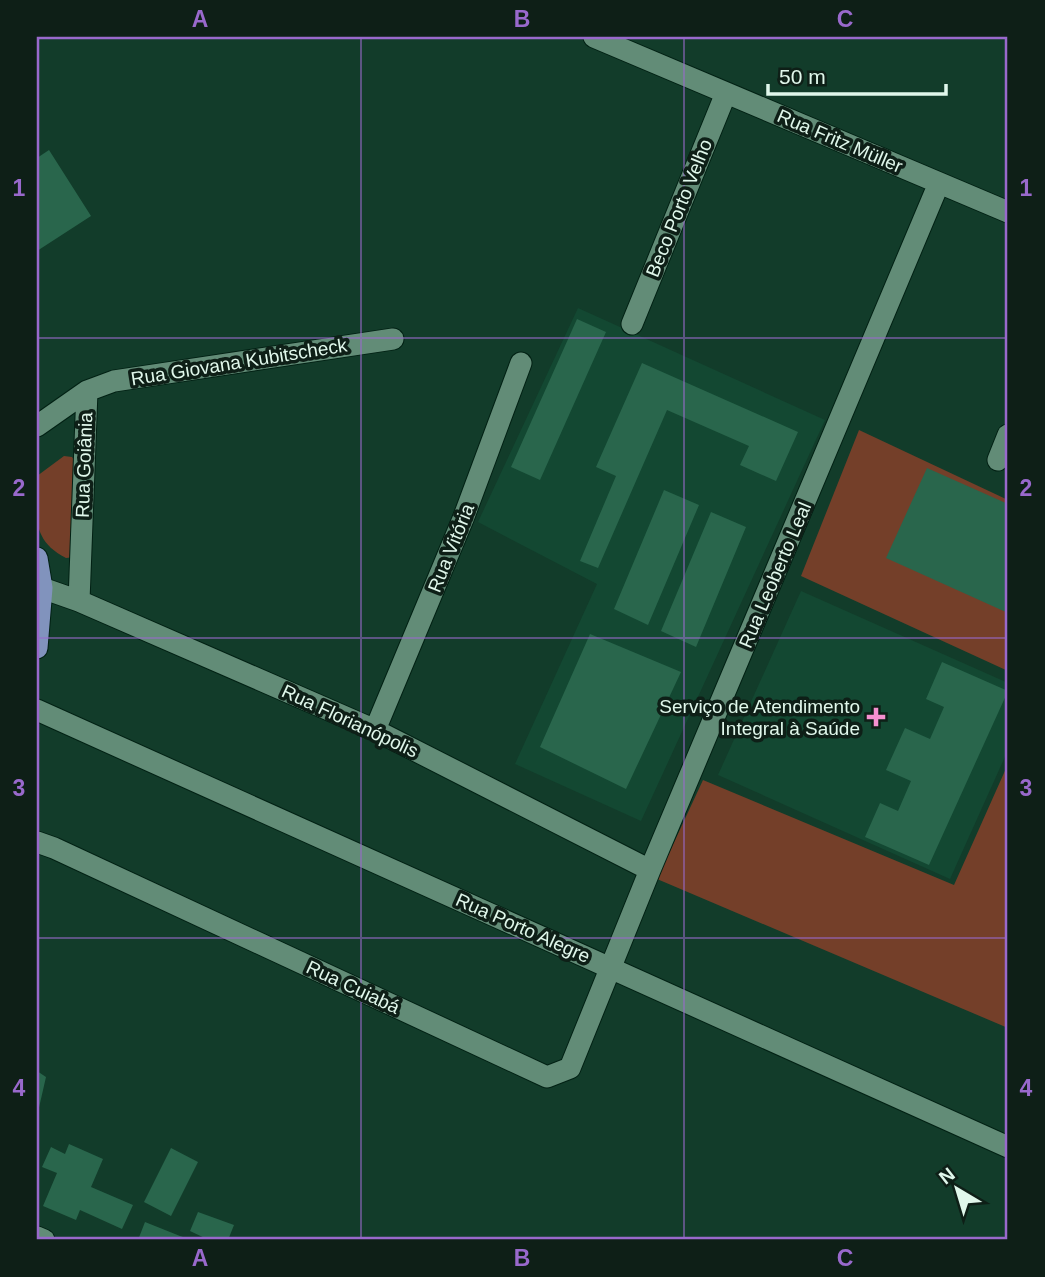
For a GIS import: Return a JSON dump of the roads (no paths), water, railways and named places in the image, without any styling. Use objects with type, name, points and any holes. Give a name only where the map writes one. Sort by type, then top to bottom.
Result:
[{"type":"main road","points":[[37,558],[37,648]]},
{"type":"street","name":"Rua Fritz Müller","points":[[594,37],[1008,212]]},
{"type":"street","name":"Beco Porto Velho","points":[[632,324],[726,93]]},
{"type":"street","name":"Rua Leoberto Leal","points":[[611,967],[939,183]]},
{"type":"street","name":"Rua Giovana Kubitscheck","points":[[87,391],[114,381],[393,339]]},
{"type":"street","name":"Rua Vitória","points":[[375,730],[463,519],[521,363]]},
{"type":"street","name":"Rua Goiânia","points":[[37,426],[87,391]]},
{"type":"street","name":"Rua Goiânia","points":[[79,601],[87,391]]},
{"type":"street","points":[[998,460],[1008,435]]},
{"type":"street","name":"Rua Florianópolis","points":[[39,597],[79,601],[375,730],[650,870]]},
{"type":"street","name":"Rua Porto Alegre","points":[[37,710],[1008,1147]]},
{"type":"street","name":"Rua Cuiabá","points":[[37,842],[67,853],[547,1077],[570,1068],[611,967]]},
{"type":"street","points":[[37,1237],[44,1240]]},
{"type":"place","name":"Serviço de Atendimento Integral à Saúde","points":[[876,717]]}]
